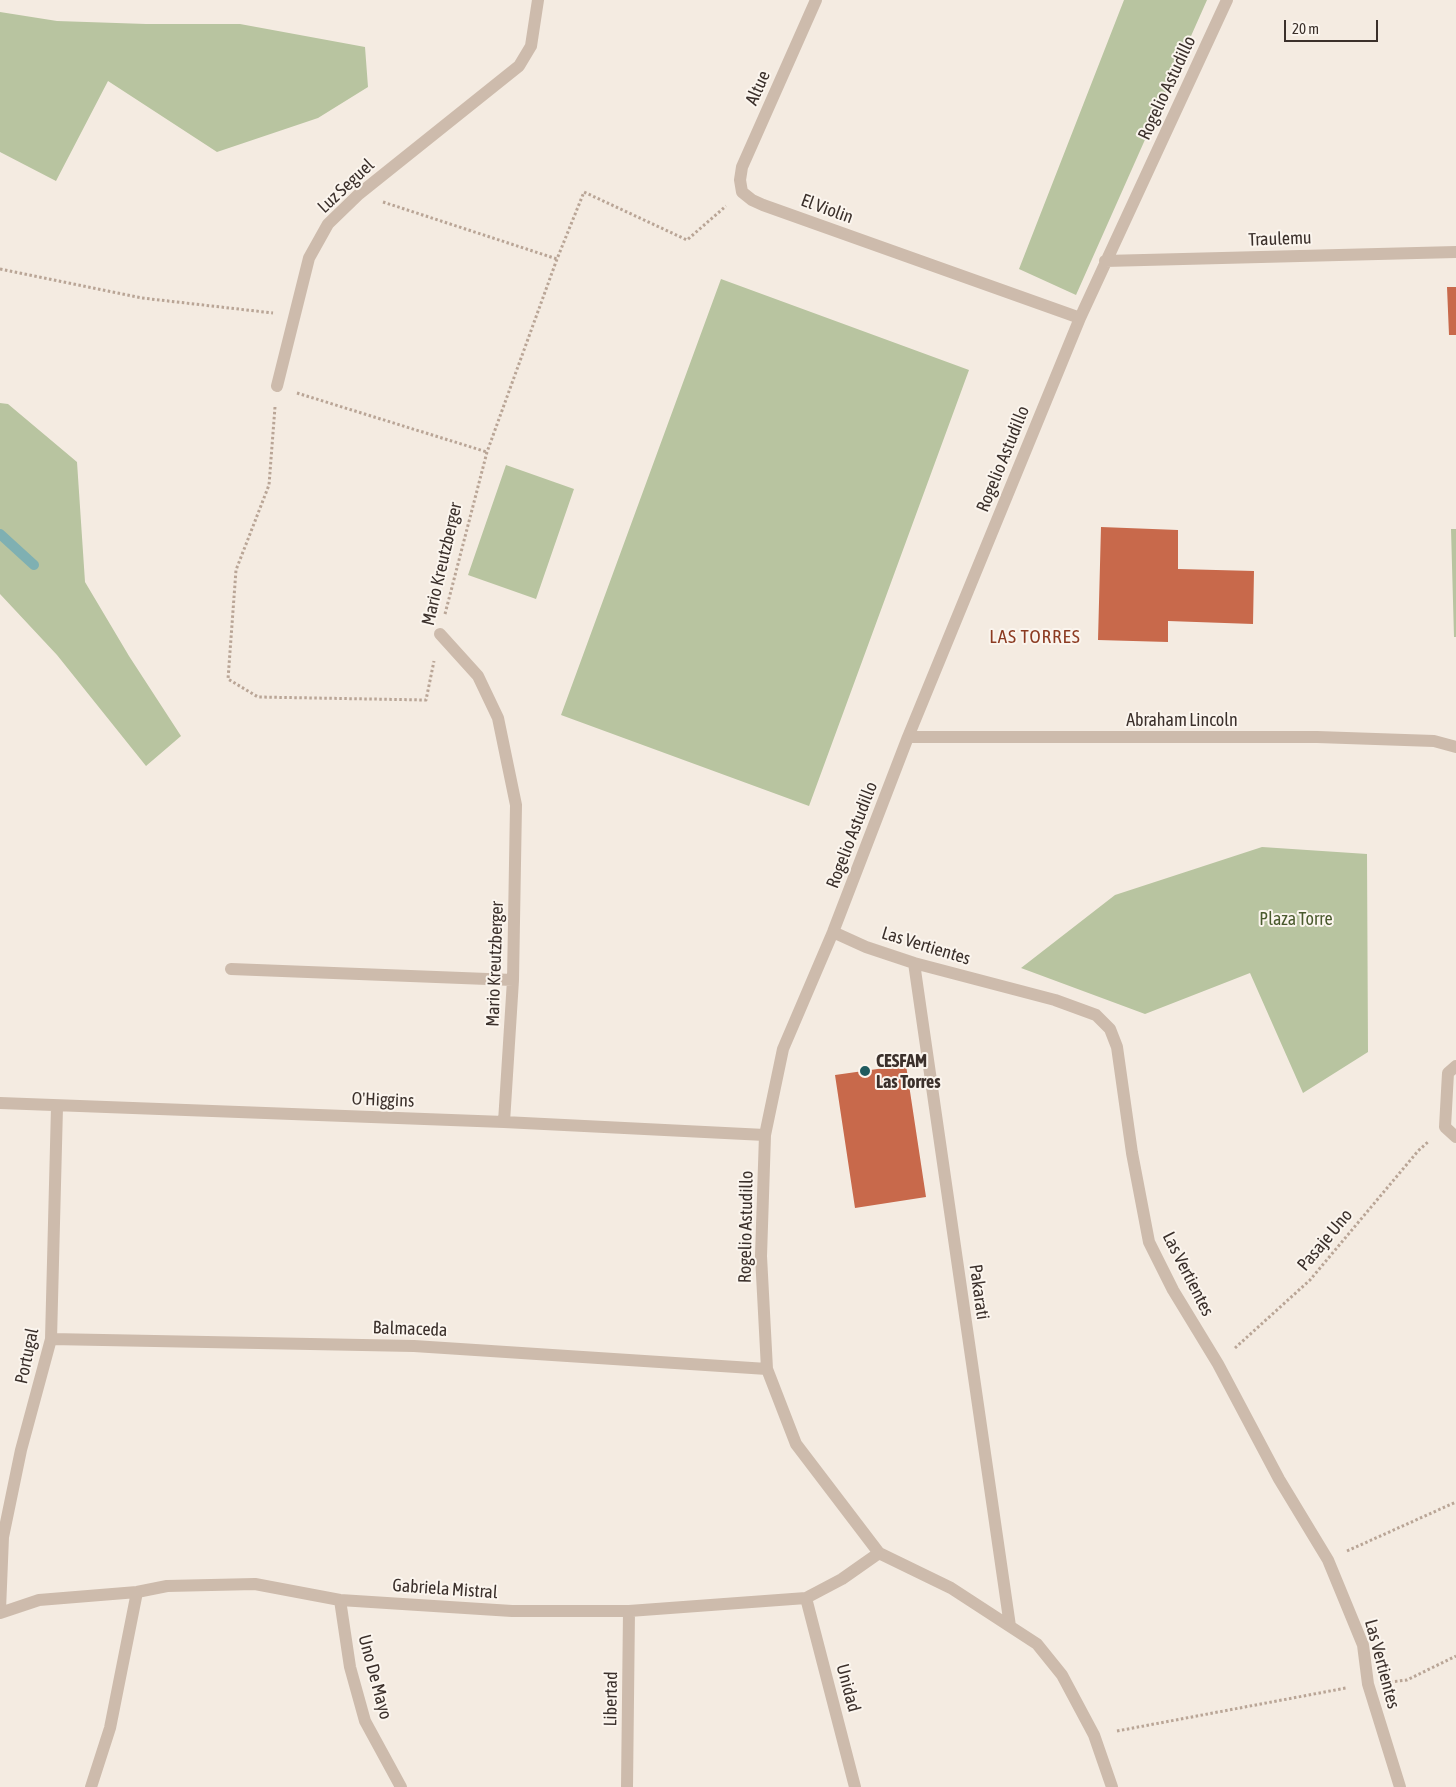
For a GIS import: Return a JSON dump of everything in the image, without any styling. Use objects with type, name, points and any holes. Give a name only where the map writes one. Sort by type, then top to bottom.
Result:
[{"type":"street","name":"Luz Seguel","points":[[277,386],[309,258],[328,224],[359,194],[519,66],[531,46],[538,0]]},
{"type":"street","name":"Altue","points":[[742,192],[740,180],[742,168],[816,0]]},
{"type":"street","name":"Rogelio Astudillo","points":[[1112,1787],[1094,1735],[1062,1675],[1037,1644],[951,1588],[879,1553],[796,1444],[767,1369],[762,1256],[766,1135],[783,1049],[833,932],[908,737],[1080,318],[1227,0]]},
{"type":"street","name":"El Violin","points":[[742,192],[752,200],[1080,318]]},
{"type":"street","name":"Traulemu","points":[[1105,261],[1456,252]]},
{"type":"street","name":"Mario Kreutzberger","points":[[440,634],[478,676],[498,718],[516,805],[513,980],[504,1122]]},
{"type":"street","name":"Abraham Lincoln","points":[[908,737],[1317,737],[1434,741],[1456,747]]},
{"type":"street","points":[[1434,741],[1456,737]]},
{"type":"street","name":"Las Vertientes","points":[[833,932],[866,947],[914,963],[1055,1000],[1096,1015],[1110,1029],[1117,1047],[1132,1153],[1149,1242],[1173,1290],[1218,1364],[1278,1479],[1328,1560],[1363,1645],[1368,1684],[1400,1787]]},
{"type":"street","name":"Pakarati","points":[[914,963],[1010,1626]]},
{"type":"street","points":[[231,969],[513,980]]},
{"type":"street","points":[[1456,1066],[1448,1073],[1444,1127],[1456,1137]]},
{"type":"street","name":"O'Higgins","points":[[0,1103],[57,1107],[504,1122],[766,1135]]},
{"type":"street","name":"Portugal","points":[[0,1612],[3,1538],[21,1450],[52,1339],[57,1107]]},
{"type":"street","name":"Balmaceda","points":[[52,1339],[414,1346],[767,1369]]},
{"type":"street","name":"Gabriela Mistral","points":[[0,1612],[39,1600],[137,1592],[167,1586],[255,1584],[340,1600],[512,1611],[630,1611],[806,1598],[842,1579],[879,1553]]},
{"type":"street","points":[[91,1787],[110,1728],[137,1592]]},
{"type":"street","name":"Unidad","points":[[806,1598],[856,1787]]},
{"type":"street","name":"Uno De Mayo","points":[[340,1600],[350,1667],[365,1721],[401,1787]]},
{"type":"street","name":"Libertad","points":[[628,1787],[630,1611]]},
{"type":"path","name":"Mario Kreutzberger","points":[[440,634],[487,452],[557,259],[584,192],[687,240],[742,192]]},
{"type":"path","points":[[359,194],[557,259]]},
{"type":"path","points":[[0,270],[142,298],[295,315]]},
{"type":"path","points":[[440,634],[426,700],[258,697],[228,679],[236,570],[268,485],[277,386],[487,452]]},
{"type":"path","name":"Pasaje Uno","points":[[1218,1364],[1310,1280],[1418,1151],[1444,1127]]},
{"type":"path","points":[[1328,1560],[1456,1502]]},
{"type":"path","points":[[1094,1735],[1368,1684],[1407,1680],[1456,1656]]},
{"type":"green space","points":[[1124,0],[1207,0],[1076,295],[1019,269]]},
{"type":"green space","points":[[0,12],[57,21],[146,24],[240,24],[365,47],[368,87],[318,118],[217,152],[108,81],[56,181],[0,152]]},
{"type":"green space","points":[[721,279],[969,370],[809,806],[561,715]]},
{"type":"green space","points":[[0,403],[8,404],[77,462],[85,582],[129,656],[181,736],[146,766],[57,655],[0,594]]},
{"type":"green space","points":[[506,465],[574,489],[536,599],[468,575]]},
{"type":"green space","points":[[1451,529],[1456,529],[1456,637],[1454,637]]},
{"type":"green space","name":"Plaza Torre","points":[[1262,847],[1367,854],[1368,1052],[1303,1093],[1250,973],[1145,1014],[1021,968],[1115,895]]},
{"type":"building","points":[[1447,287],[1456,287],[1456,335],[1449,335]]},
{"type":"building","points":[[1101,527],[1178,530],[1178,569],[1254,571],[1253,624],[1168,621],[1168,642],[1098,640]]},
{"type":"building","points":[[906,1065],[926,1197],[855,1208],[835,1075]]},
{"type":"waterway","points":[[0,534],[34,565]]},
{"type":"place","name":"CESFAM Las Torres","points":[[865,1071]]},
{"type":"district","name":"LAS TORRES","points":[[1035,637]]}]
